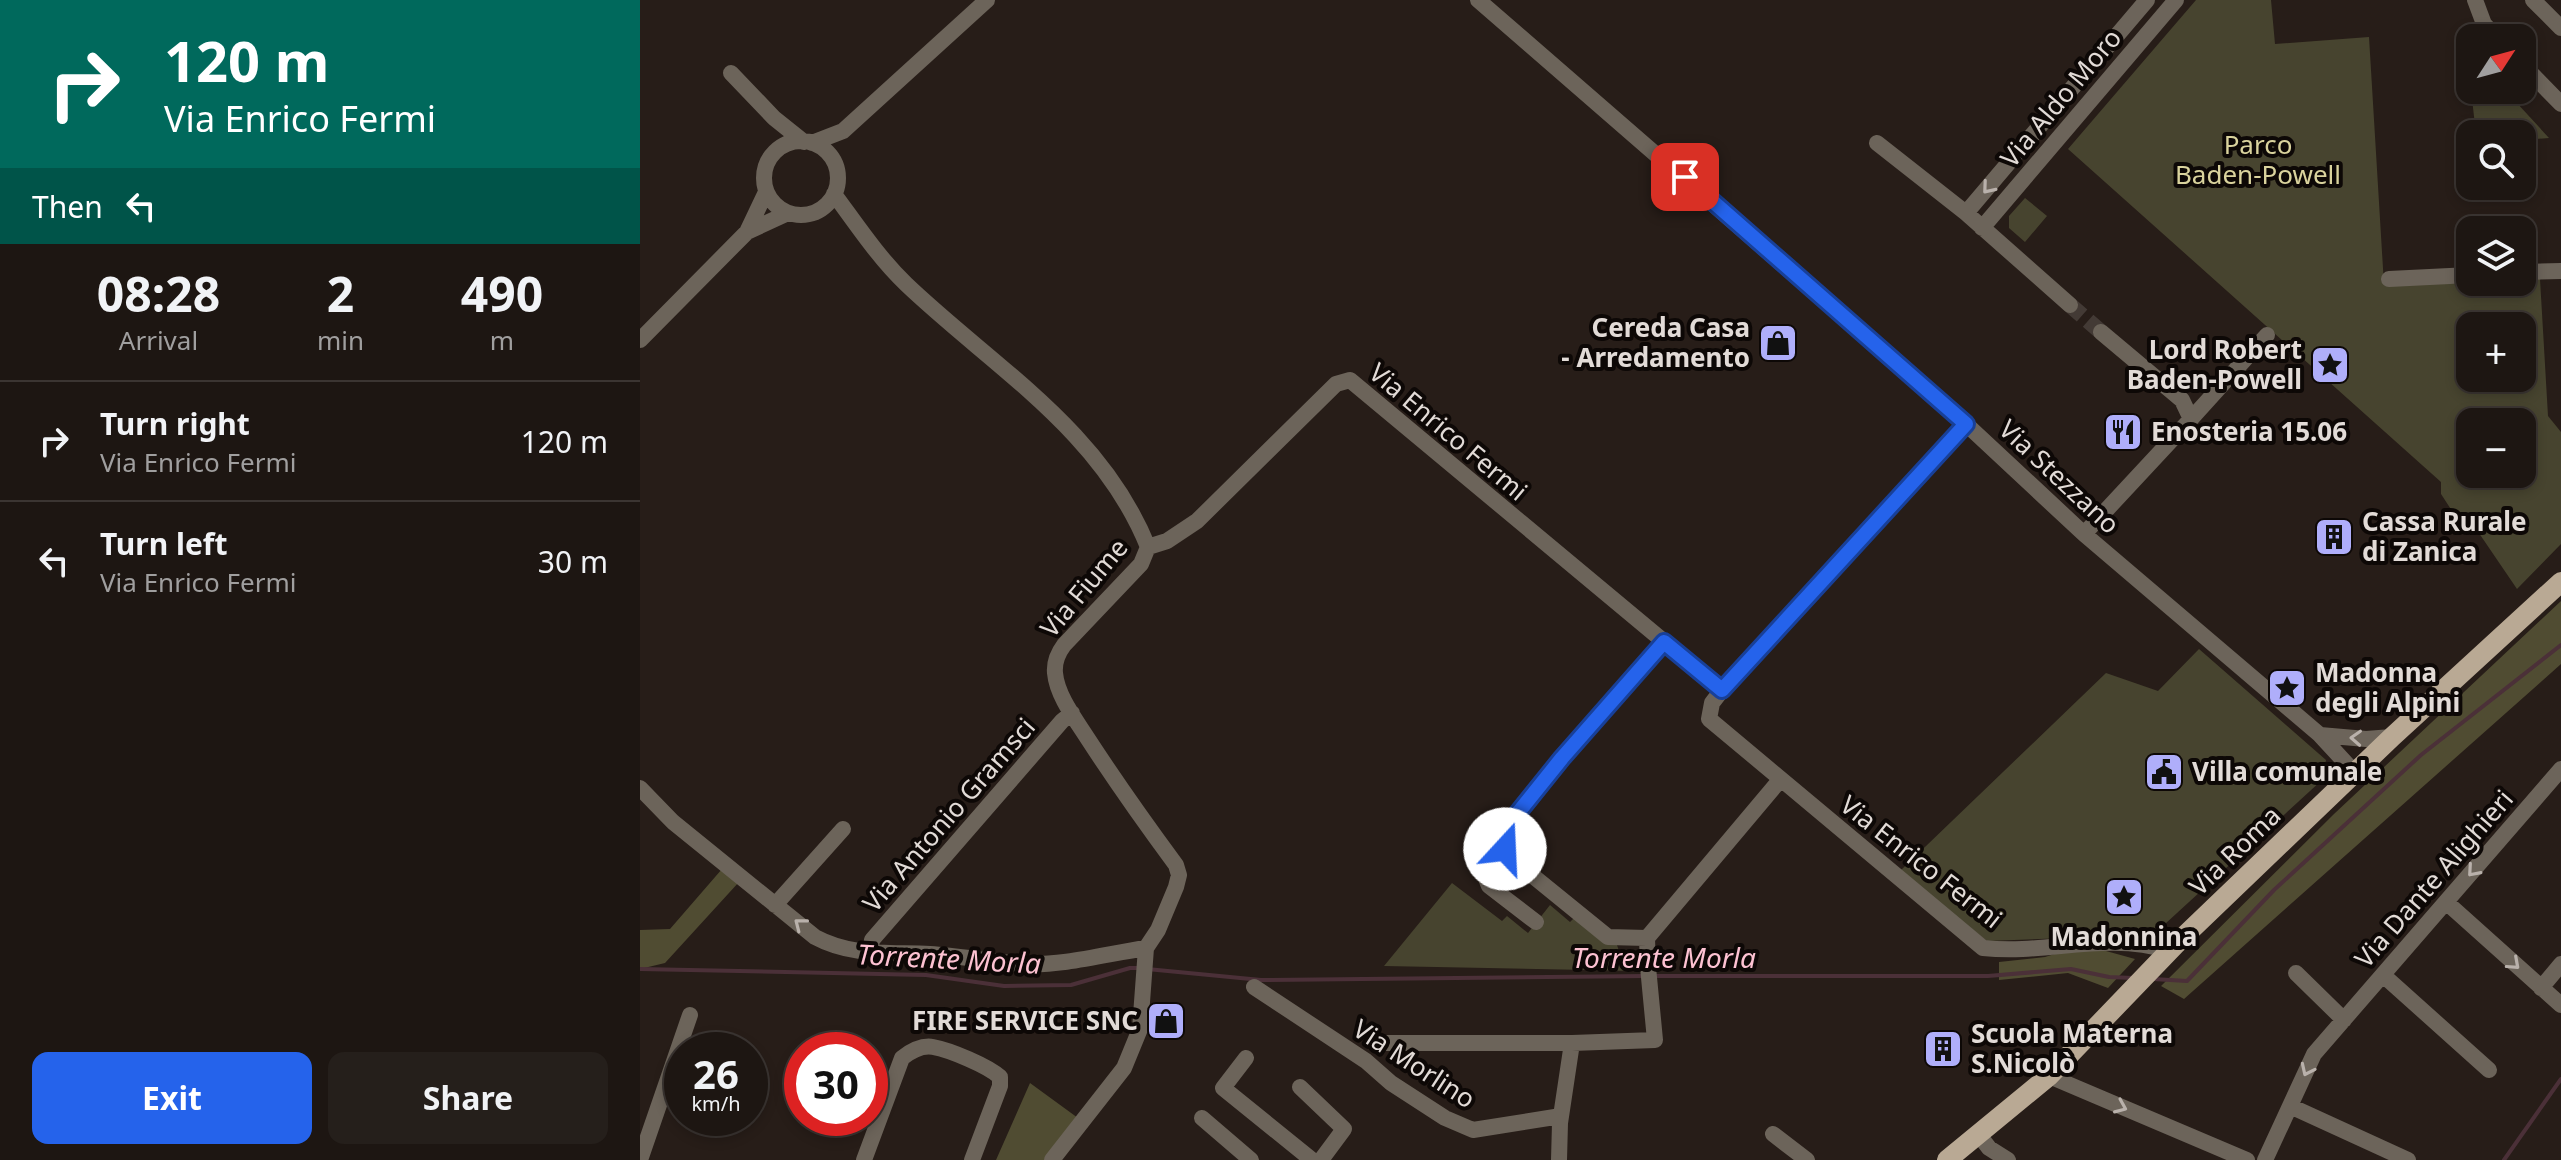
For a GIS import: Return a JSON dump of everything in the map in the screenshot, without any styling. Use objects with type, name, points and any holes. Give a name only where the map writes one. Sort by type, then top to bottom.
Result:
[{"type":"main road","name":"Via Roma","points":[[1947,1160],[2049,1076],[2170,951],[2392,737],[2561,582]]},
{"type":"street","points":[[640,340],[747,232],[766,192],[765,168],[773,153],[780,148],[843,131],[987,0]]},
{"type":"street","name":"Via Stezzano","points":[[1478,0],[1966,424],[2084,534],[2320,735],[2355,773]]},
{"type":"street","name":"Via Aldo Moro","points":[[1966,213],[2147,0]]},
{"type":"street","name":"Via Aldo Moro","points":[[1982,228],[2176,0]]},
{"type":"street","points":[[2475,0],[2484,24]]},
{"type":"street","points":[[2533,0],[2560,29]]},
{"type":"street","points":[[731,73],[774,118],[825,151],[834,164],[837,179],[834,194],[824,207],[809,214],[788,213],[747,232]]},
{"type":"street","points":[[2536,78],[2561,104]]},
{"type":"street","points":[[774,118],[780,148]]},
{"type":"street","points":[[834,164],[843,131]]},
{"type":"street","points":[[1877,143],[1966,213],[2070,305]]},
{"type":"street","points":[[766,192],[775,205],[788,213]]},
{"type":"street","name":"Via Fiume","points":[[834,194],[862,235],[907,285],[1062,420],[1090,452],[1122,498],[1148,547],[1141,564],[1074,633],[1059,653],[1055,673],[1072,713],[1124,795],[1176,865],[1179,875],[1146,952],[1140,1029],[1124,1068],[1052,1160]]},
{"type":"street","name":"Via Fiume","points":[[809,214],[838,219],[862,235]]},
{"type":"street","points":[[2536,272],[2561,271]]},
{"type":"street","points":[[2389,279],[2456,276]]},
{"type":"street","points":[[2101,332],[2182,400],[2191,419]]},
{"type":"street","points":[[2084,534],[2267,335]]},
{"type":"street","name":"Via Enrico Fermi","points":[[1148,547],[1167,541],[1197,521],[1336,384],[1346,379],[1722,690],[1712,703],[1709,719],[1983,948],[2006,950],[2122,941],[2170,951]]},
{"type":"street","points":[[1722,690],[1966,424]]},
{"type":"street","points":[[1536,922],[1489,886],[1481,866],[1505,829],[1562,758],[1664,642]]},
{"type":"street","name":"Via Antonio Gramsci","points":[[870,953],[872,940],[1072,713]]},
{"type":"street","points":[[2320,735],[2366,739],[2392,737]]},
{"type":"street","name":"Via Dante Alighieri","points":[[2265,1160],[2314,1054],[2561,769]]},
{"type":"street","points":[[1376,1043],[1655,1040],[1647,938],[1780,780]]},
{"type":"street","points":[[640,788],[673,822],[815,937],[830,945],[870,953],[931,954],[1024,964],[1146,952]]},
{"type":"street","points":[[775,905],[843,829]]},
{"type":"street","points":[[1505,829],[1505,849],[1517,863],[1608,937],[1647,938]]},
{"type":"street","points":[[2446,902],[2561,1005]]},
{"type":"street","points":[[2541,988],[2561,964]]},
{"type":"street","points":[[2296,973],[2344,1020]]},
{"type":"street","points":[[2383,975],[2489,1070]]},
{"type":"street","name":"Via Morlino","points":[[1254,987],[1366,1061],[1391,1083],[1445,1118],[1473,1130],[1561,1116]]},
{"type":"street","points":[[640,1160],[690,1015]]},
{"type":"street","points":[[1559,1160],[1561,1116],[1572,1043]]},
{"type":"street","points":[[864,1160],[902,1058],[914,1050],[931,1046],[992,1069],[1000,1077],[1000,1086],[972,1160]]},
{"type":"street","points":[[1246,1058],[1223,1088],[1312,1160]]},
{"type":"street","points":[[2049,1076],[2247,1160]]},
{"type":"street","points":[[1300,1087],[1344,1129],[1321,1160]]},
{"type":"street","points":[[2290,1106],[2408,1160]]},
{"type":"street","points":[[1202,1118],[1251,1160]]},
{"type":"street","points":[[1773,1134],[1807,1160]]},
{"type":"street","points":[[1979,1135],[1989,1148],[2008,1160]]},
{"type":"green space","name":"Parco Baden-Powell","points":[[2196,0],[2271,0],[2275,44],[2369,37],[2384,285],[2456,283],[2456,296],[2536,296],[2536,279],[2540,279],[2548,416],[2561,432],[2561,544],[2517,589],[2468,517],[2454,514],[2441,494],[2441,482],[2068,149]]},
{"type":"green space","points":[[2473,104],[2518,104],[2532,120],[2474,120]]},
{"type":"green space","points":[[2536,124],[2549,138],[2536,139]]},
{"type":"green space","points":[[2025,198],[2047,216],[2025,242],[2009,228],[2009,216]]},
{"type":"green space","points":[[2199,649],[2326,760],[2322,780],[2153,935],[1987,941],[1900,871],[2106,673],[2158,691]]},
{"type":"green space","points":[[1452,883],[1502,921],[1507,916],[1528,933],[1550,905],[1570,922],[1576,916],[1616,942],[1621,957],[1634,958],[1638,971],[1384,966]]},
{"type":"shaded area","points":[[2561,601],[2561,664],[2184,999],[2161,986],[2334,814]]},
{"type":"shaded area","points":[[722,869],[739,882],[665,963],[640,969],[640,930],[670,929]]},
{"type":"shaded area","points":[[2064,951],[2106,951],[2135,959],[2108,988],[2068,973],[1999,980],[1999,962],[2045,957]]},
{"type":"shaded area","points":[[1030,1083],[1078,1118],[1046,1160],[996,1160]]},
{"type":"waterway","name":"Torrente Morla","points":[[2153,979],[2187,981],[2274,890],[2421,755],[2561,645]]},
{"type":"waterway","name":"Torrente Morla","points":[[640,969],[926,975],[1004,986],[1071,985],[1138,968]]},
{"type":"waterway","name":"Torrente Morla","points":[[1147,969],[1261,980],[1646,976]]},
{"type":"waterway","name":"Torrente Morla","points":[[1655,976],[1988,976],[2071,969],[2109,977],[2133,978]]},
{"type":"waterway","points":[[2504,1160],[2561,1079]]},
{"type":"tunnel","points":[[2070,305],[2101,332]]},
{"type":"place","name":"Cereda Casa - Arredamento","points":[[1778,343]]},
{"type":"place","name":"Lord Robert Baden-Powell","points":[[2330,365]]},
{"type":"place","name":"Enosteria 15.06","points":[[2123,432]]},
{"type":"place","name":"Cassa Rurale di Zanica","points":[[2334,537]]},
{"type":"place","name":"Madonna degli Alpini","points":[[2287,688]]},
{"type":"place","name":"Villa comunale","points":[[2164,772]]},
{"type":"place","name":"Madonnina","points":[[2124,897]]},
{"type":"place","name":"FIRE SERVICE SNC","points":[[1166,1021]]},
{"type":"place","name":"Scuola Materna S.Nicolò","points":[[1943,1049]]},
{"type":"route","points":[[1505,849],[1505,829],[1562,758],[1664,642],[1722,690],[1966,424],[1685,177]]}]
